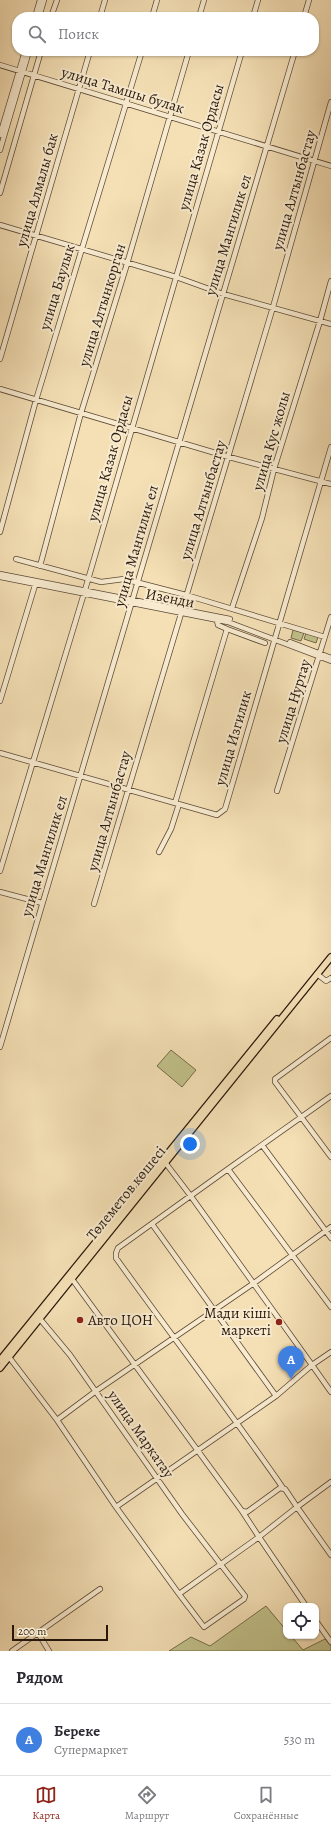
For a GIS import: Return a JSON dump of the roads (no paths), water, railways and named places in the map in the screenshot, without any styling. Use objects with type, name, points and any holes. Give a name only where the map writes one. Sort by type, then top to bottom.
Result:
[{"type":"main road","name":"Төлеметов көшесі","points":[[0,1368],[331,952]]},
{"type":"main road","name":"Төлеметов көшесі","points":[[0,1360],[331,957]]},
{"type":"main road","points":[[72,1279],[76,1266]]},
{"type":"street","points":[[36,12],[40,0]]},
{"type":"street","points":[[40,12],[44,0]]},
{"type":"street","points":[[53,12],[57,0]]},
{"type":"street","points":[[101,12],[105,0]]},
{"type":"street","points":[[153,12],[156,0]]},
{"type":"street","points":[[200,12],[204,0]]},
{"type":"street","points":[[254,12],[258,0]]},
{"type":"street","points":[[305,12],[309,0]]},
{"type":"street","points":[[0,150],[24,56]]},
{"type":"street","points":[[0,135],[27,56]]},
{"type":"street","points":[[0,193],[40,56]]},
{"type":"street","name":"улица Алмалы бак","points":[[0,359],[89,56]]},
{"type":"street","name":"улица Баулык","points":[[0,532],[36,400],[140,56]]},
{"type":"street","name":"улица Алтынкорган","points":[[40,566],[82,413],[187,56]]},
{"type":"street","name":"улица Казак Ордасы","points":[[0,871],[85,592],[240,56]]},
{"type":"street","name":"улица Мангилик ел","points":[[0,1047],[1,1037],[81,776],[294,56]]},
{"type":"street","name":"улица Тамшы булак","points":[[0,66],[79,88],[126,104],[331,166]]},
{"type":"street","name":"улица Алтынбастау","points":[[94,904],[115,838],[127,790],[229,457],[331,102]]},
{"type":"street","points":[[0,225],[127,264],[176,277],[223,294],[331,324]]},
{"type":"street","name":"улица Кус жолы","points":[[232,608],[262,518],[274,469],[331,281]]},
{"type":"street","points":[[0,389],[229,457],[331,484]]},
{"type":"street","name":"улица Изгилик","points":[[0,753],[217,815],[225,809],[331,447]]},
{"type":"street","points":[[16,559],[106,583],[117,579],[124,579],[232,608],[325,637]]},
{"type":"street","name":"Изенди","points":[[0,574],[216,617],[275,638],[331,661]]},
{"type":"street","name":"Изенди","points":[[0,577],[36,582]]},
{"type":"street","points":[[0,701],[36,582]]},
{"type":"street","points":[[216,617],[218,625],[265,643]]},
{"type":"street","name":"улица Нуртау","points":[[277,791],[331,617]]},
{"type":"street","points":[[159,852],[171,829],[227,629]]},
{"type":"street","name":"Изенди","points":[[319,655],[331,658]]},
{"type":"street","points":[[0,892],[42,903]]},
{"type":"street","points":[[317,974],[326,981],[331,978]]},
{"type":"street","points":[[331,1038],[277,1076],[275,1079],[275,1082],[331,1157]]},
{"type":"street","points":[[331,1096],[190,1195],[118,1248],[116,1253],[116,1258],[174,1339],[238,1423],[331,1555]]},
{"type":"street","points":[[262,1144],[331,1238]]},
{"type":"street","points":[[164,1161],[254,1283],[331,1392]]},
{"type":"street","points":[[228,1169],[331,1306]]},
{"type":"street","points":[[152,1224],[276,1396]]},
{"type":"street","points":[[57,1420],[96,1391],[214,1312],[331,1226]]},
{"type":"street","points":[[72,1279],[242,1511],[304,1603]]},
{"type":"street","name":"улица Маркатау","points":[[40,1319],[70,1355],[182,1514],[245,1596],[244,1599],[204,1627],[178,1594]]},
{"type":"street","points":[[116,1507],[276,1396],[312,1365],[331,1352]]},
{"type":"street","points":[[8,1357],[57,1420],[116,1507],[178,1594],[259,1537],[331,1482]]},
{"type":"street","points":[[242,1511],[247,1512],[280,1488],[283,1488]]},
{"type":"street","points":[[12,1651],[100,1589]]},
{"type":"street","points":[[319,1625],[331,1642]]},
{"type":"street","points":[[38,1633],[49,1651]]},
{"type":"place","name":"Авто ЦОН","points":[[80,1320]]},
{"type":"place","name":"Мади кіші маркеті","points":[[279,1322]]},
{"type":"place","name":"Береке","points":[[291,1379]]}]
